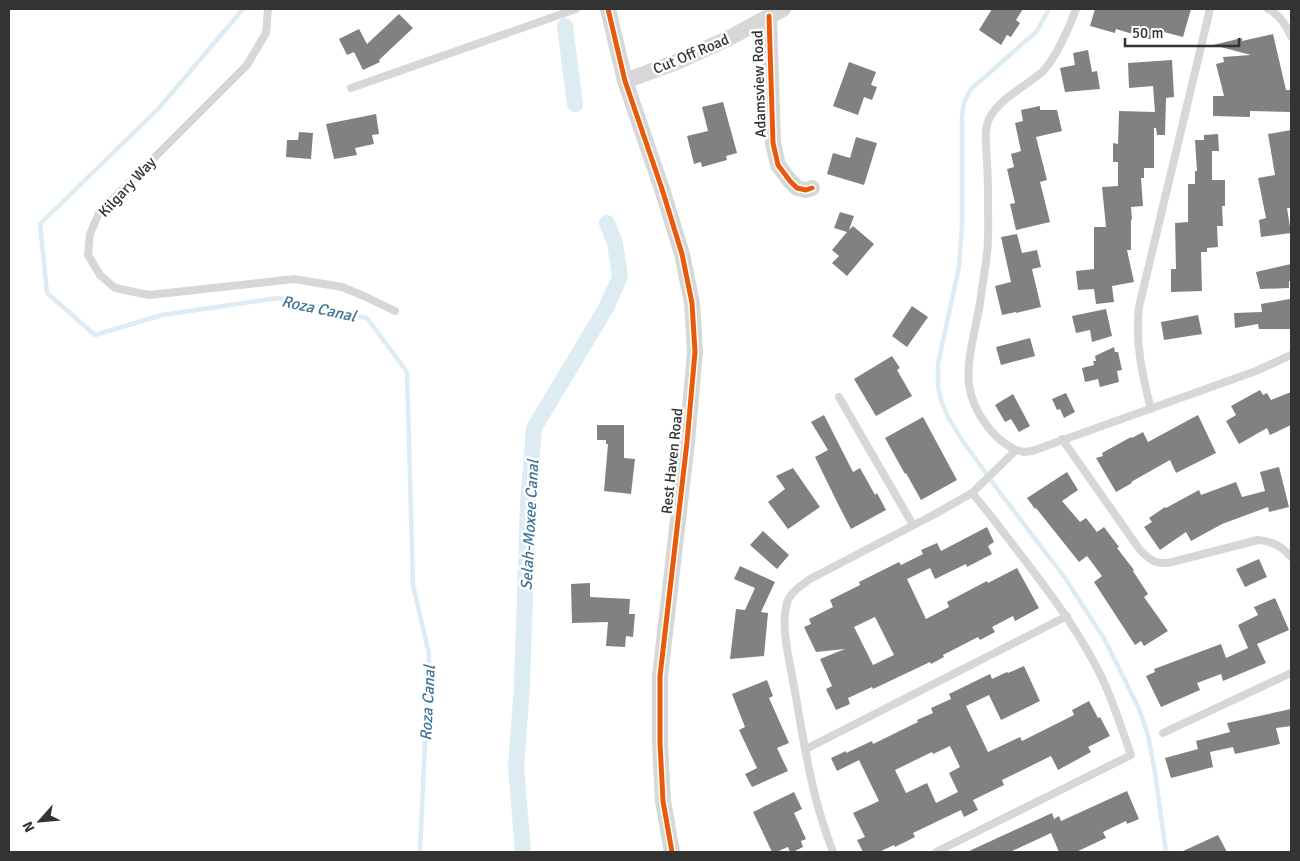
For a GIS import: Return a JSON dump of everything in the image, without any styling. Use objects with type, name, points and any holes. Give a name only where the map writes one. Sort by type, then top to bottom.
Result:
[{"type":"street","name":"Rest Haven Road","points":[[608,9],[625,81],[682,254],[692,303],[695,352],[687,442],[660,676],[660,743],[663,801],[672,852]]},
{"type":"street","name":"Cut Off Road","points":[[625,81],[679,61],[729,38],[776,13]]},
{"type":"street","name":"Adamsview Road","points":[[776,13],[773,143],[778,164],[790,181],[797,188],[806,190],[812,188]]},
{"type":"lane","name":"Kilgary Way","points":[[268,9],[266,33],[247,65],[99,213],[90,234],[88,255],[100,275],[115,288],[149,295],[294,279],[342,287],[396,312]]},
{"type":"lane","points":[[351,88],[576,9]]},
{"type":"lane","points":[[1076,9],[1054,58],[1044,70],[1004,101],[988,120],[986,129],[988,177],[987,253],[969,375],[969,386],[981,416],[992,432],[1008,447],[1024,452],[1032,451],[1151,409],[1291,355]]},
{"type":"lane","points":[[1151,409],[1142,371],[1138,340],[1139,307],[1210,9]]},
{"type":"lane","points":[[1268,9],[1280,18],[1291,36]]},
{"type":"lane","points":[[839,397],[914,525]]},
{"type":"lane","points":[[1062,439],[1140,550],[1153,562],[1163,564],[1258,540],[1268,540],[1286,551],[1291,557]]},
{"type":"lane","points":[[833,852],[813,787],[787,646],[785,615],[789,596],[810,579],[972,493],[1016,450]]},
{"type":"lane","points":[[936,852],[1131,755],[1104,681],[1067,616],[972,493]]},
{"type":"lane","points":[[806,748],[1067,616]]},
{"type":"lane","points":[[1163,734],[1291,673]]},
{"type":"building","points":[[992,9],[1023,9],[1016,20],[1020,23],[1011,37],[1007,35],[1001,45],[979,30]]},
{"type":"building","points":[[1095,9],[1191,9],[1183,37],[1156,30],[1153,40],[1116,29],[1115,33],[1090,26]]},
{"type":"building","points":[[399,14],[413,28],[379,60],[380,62],[363,70],[354,52],[347,55],[339,39],[359,29],[367,44]]},
{"type":"building","points":[[1273,34],[1286,90],[1291,90],[1291,112],[1250,111],[1250,117],[1213,116],[1213,96],[1224,96],[1216,64],[1224,62],[1223,57],[1251,55],[1213,45],[1242,38],[1242,41]]},
{"type":"building","points":[[1088,50],[1092,72],[1097,71],[1100,89],[1065,92],[1060,68],[1075,65],[1073,53]]},
{"type":"building","points":[[1172,60],[1174,97],[1166,98],[1165,135],[1157,135],[1156,128],[1154,128],[1154,168],[1144,168],[1144,178],[1141,178],[1143,206],[1131,207],[1131,250],[1127,250],[1134,282],[1112,286],[1114,302],[1096,304],[1094,289],[1078,290],[1076,271],[1094,269],[1094,227],[1106,227],[1102,187],[1118,186],[1118,162],[1113,162],[1113,143],[1118,144],[1119,111],[1155,112],[1153,86],[1129,88],[1128,63]]},
{"type":"building","points":[[849,62],[876,72],[871,85],[877,87],[872,100],[864,97],[858,115],[833,106]]},
{"type":"building","points":[[723,102],[737,153],[726,156],[727,160],[702,167],[701,162],[694,164],[687,136],[708,131],[702,107]]},
{"type":"building","points":[[1040,106],[1040,110],[1057,110],[1062,131],[1036,137],[1047,180],[1040,182],[1050,222],[1016,230],[1010,204],[1015,203],[1007,169],[1014,167],[1011,154],[1021,151],[1015,123],[1023,121],[1021,110]]},
{"type":"building","points":[[376,114],[379,134],[372,135],[374,144],[355,148],[357,155],[334,159],[326,124]]},
{"type":"building","points":[[1291,130],[1291,208],[1287,208],[1291,233],[1261,237],[1259,220],[1266,218],[1258,178],[1275,175],[1268,134]]},
{"type":"building","points":[[299,132],[313,133],[311,159],[286,157],[287,140],[298,140]]},
{"type":"building","points":[[1218,134],[1219,151],[1212,151],[1212,180],[1225,180],[1225,206],[1222,206],[1223,226],[1217,226],[1218,247],[1207,248],[1207,252],[1201,252],[1202,291],[1171,292],[1171,269],[1176,269],[1175,223],[1188,222],[1188,184],[1195,184],[1195,171],[1197,171],[1195,140],[1204,140],[1204,135]]},
{"type":"building","points":[[856,137],[877,143],[864,185],[827,174],[833,153],[850,158]]},
{"type":"building","points":[[840,212],[854,216],[849,230],[853,226],[874,244],[847,276],[832,263],[839,256],[832,250],[847,232],[834,228]]},
{"type":"building","points":[[1017,234],[1022,253],[1037,250],[1041,267],[1032,269],[1041,307],[1002,315],[995,286],[1011,282],[1001,237]]},
{"type":"building","points":[[1291,264],[1289,288],[1260,289],[1256,272]]},
{"type":"building","points":[[1290,299],[1290,329],[1259,329],[1258,324],[1235,328],[1234,313],[1262,312],[1261,304]]},
{"type":"building","points":[[912,306],[928,317],[907,347],[892,336]]},
{"type":"building","points":[[1106,309],[1112,336],[1092,342],[1090,330],[1076,333],[1072,316]]},
{"type":"building","points":[[1198,315],[1202,334],[1164,340],[1161,322]]},
{"type":"building","points":[[1030,338],[1035,356],[1001,365],[996,347]]},
{"type":"building","points":[[1114,347],[1115,352],[1118,352],[1122,370],[1117,371],[1119,382],[1100,387],[1098,379],[1085,382],[1082,368],[1094,365],[1093,361],[1096,361],[1095,356]]},
{"type":"building","points":[[892,356],[900,368],[897,370],[912,396],[876,416],[854,379]]},
{"type":"building","points":[[1260,390],[1263,395],[1267,393],[1271,400],[1291,392],[1291,425],[1270,435],[1267,428],[1239,444],[1226,421],[1236,415],[1231,406]]},
{"type":"building","points":[[1066,393],[1075,412],[1064,418],[1060,409],[1057,410],[1052,399]]},
{"type":"building","points":[[1013,394],[1030,426],[1019,432],[1011,419],[1005,422],[995,405]]},
{"type":"building","points":[[824,415],[853,472],[860,468],[886,510],[851,529],[815,457],[828,450],[811,422]]},
{"type":"building","points":[[1198,415],[1216,453],[1176,473],[1170,460],[1116,492],[1096,458],[1103,456],[1102,453],[1131,437],[1143,432],[1148,442]]},
{"type":"building","points":[[923,417],[957,480],[921,500],[885,438]]},
{"type":"building","points":[[597,425],[624,425],[624,458],[635,459],[631,494],[604,491],[608,444],[606,444],[606,440],[597,440]]},
{"type":"building","points":[[1279,467],[1289,507],[1269,512],[1268,507],[1222,524],[1191,541],[1186,532],[1160,550],[1144,527],[1152,522],[1149,518],[1165,507],[1199,490],[1201,495],[1236,482],[1242,497],[1265,491],[1260,472]]},
{"type":"building","points":[[793,468],[820,507],[788,529],[768,502],[785,489],[776,476]]},
{"type":"building","points":[[1067,472],[1078,490],[1062,501],[1080,522],[1086,518],[1097,532],[1104,527],[1134,570],[1148,594],[1144,597],[1168,631],[1144,646],[1141,641],[1135,645],[1094,582],[1102,576],[1087,556],[1079,562],[1027,498]]},
{"type":"building","points":[[987,527],[994,542],[988,546],[992,554],[967,567],[966,564],[935,579],[930,568],[907,579],[926,619],[949,607],[947,602],[1017,568],[1039,608],[1015,621],[1013,616],[992,627],[995,632],[980,640],[978,637],[943,655],[944,657],[931,664],[930,662],[873,689],[872,687],[848,698],[850,704],[836,710],[826,689],[832,686],[820,659],[845,649],[816,652],[804,627],[811,624],[809,619],[833,607],[830,600],[860,585],[859,582],[899,562],[901,565],[923,554],[921,550],[937,543],[941,551]],"holes":[[[875,617],[894,655],[873,665],[854,627]]]},
{"type":"building","points":[[763,531],[789,555],[777,569],[750,545]]},
{"type":"building","points":[[1259,559],[1267,577],[1245,587],[1236,569]]},
{"type":"building","points":[[740,566],[775,582],[761,612],[768,613],[764,656],[730,659],[736,609],[745,610],[755,588],[734,579]]},
{"type":"building","points":[[590,583],[590,597],[630,599],[629,614],[635,614],[633,637],[626,636],[625,647],[606,646],[608,622],[572,623],[571,584]]},
{"type":"building","points":[[1275,598],[1289,630],[1257,644],[1266,663],[1223,681],[1221,674],[1197,683],[1200,690],[1161,707],[1146,676],[1155,672],[1154,669],[1221,644],[1226,658],[1248,648],[1238,625],[1258,615],[1254,607]]},
{"type":"building","points":[[1024,666],[1040,701],[1001,720],[989,695],[966,706],[988,752],[1020,737],[1022,741],[1074,715],[1072,710],[1089,701],[1110,736],[1088,747],[1091,752],[1058,770],[1051,756],[1002,780],[1004,785],[973,800],[978,810],[964,817],[961,810],[913,833],[915,837],[895,847],[894,845],[879,852],[863,852],[857,840],[865,837],[853,813],[879,801],[859,760],[837,771],[831,758],[872,741],[873,744],[918,722],[917,720],[933,713],[931,708],[951,699],[949,694],[990,674],[992,679]],"holes":[[[950,746],[960,767],[949,773],[958,792],[936,803],[927,783],[906,793],[895,770],[932,752],[933,754]]]},
{"type":"building","points":[[767,680],[773,696],[769,698],[789,743],[777,748],[788,771],[752,787],[745,774],[757,768],[739,730],[745,727],[732,694]]},
{"type":"building","points":[[1291,709],[1291,726],[1276,728],[1280,744],[1235,754],[1233,747],[1210,752],[1213,767],[1171,778],[1165,758],[1198,749],[1196,741],[1230,732],[1227,723]]},
{"type":"building","points":[[1127,791],[1139,819],[1127,824],[1126,821],[1103,832],[1106,838],[1076,852],[1059,852],[1051,833],[1010,852],[967,852],[1052,813],[1054,819],[1059,816],[1061,821]]},
{"type":"building","points":[[794,792],[802,809],[794,813],[806,839],[801,841],[803,847],[793,852],[790,852],[788,847],[772,852],[753,812]]},
{"type":"building","points":[[1218,835],[1227,852],[1181,852]]},
{"type":"waterway","name":"Roza Canal","points":[[243,9],[159,108],[40,224],[47,293],[95,335],[162,315],[278,298],[367,318],[407,372],[413,585],[429,654],[420,852]]},
{"type":"waterway","points":[[1049,9],[1037,31],[971,89],[964,102],[962,117],[962,226],[959,267],[938,364],[938,386],[948,417],[962,440],[1065,578],[1105,640],[1125,680],[1139,709],[1148,735],[1166,852]]},
{"type":"waterway","name":"Selah-Moxee Canal","points":[[565,26],[575,104]]},
{"type":"waterway","name":"Selah-Moxee Canal","points":[[523,852],[516,767],[522,686],[528,503],[534,428],[606,308],[620,277],[615,243],[607,223]]},
{"type":"cycle path","points":[[608,9],[625,81],[682,254],[692,303],[695,352],[687,442],[660,676],[660,743],[663,801],[672,852]]},
{"type":"cycle path","points":[[769,16],[773,143],[778,165],[797,188],[806,190],[812,188]]}]
